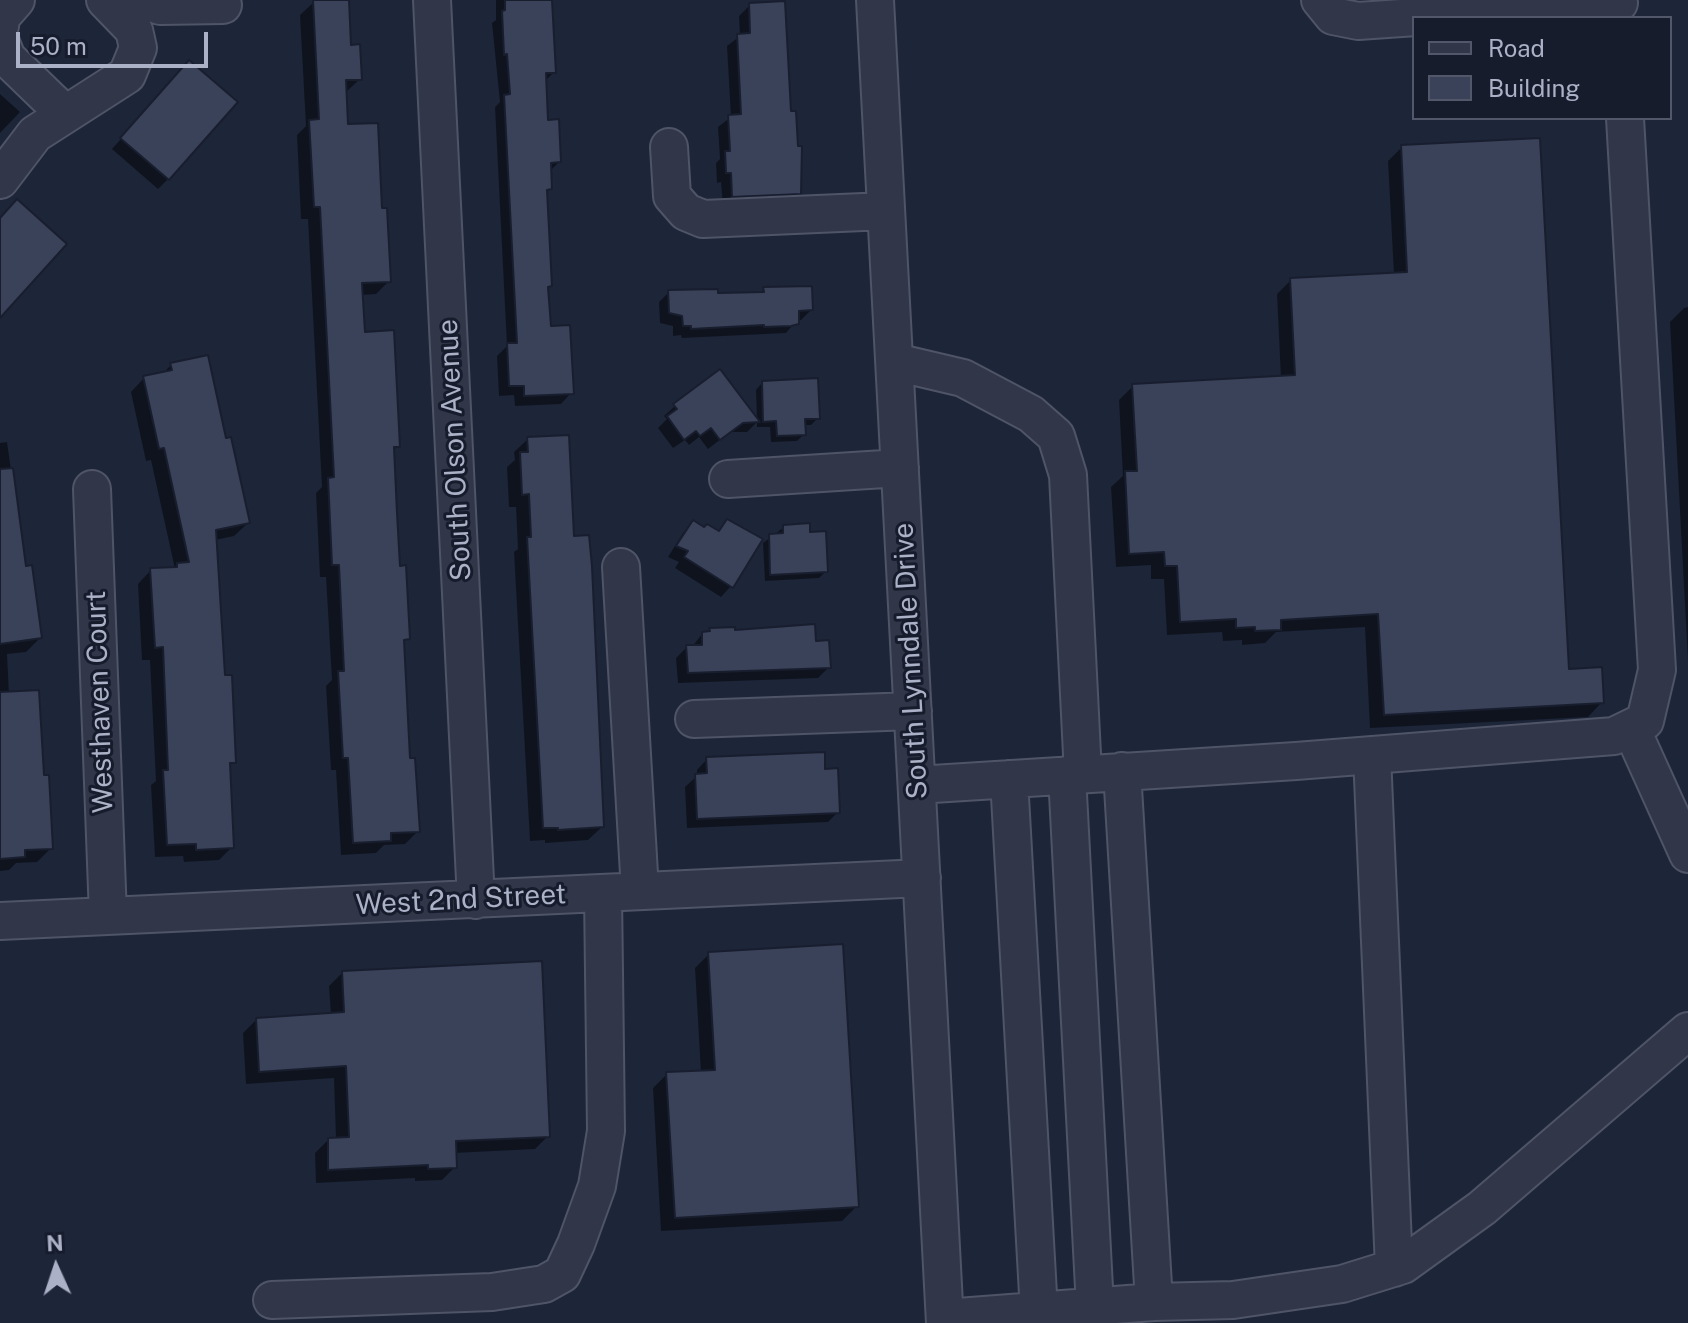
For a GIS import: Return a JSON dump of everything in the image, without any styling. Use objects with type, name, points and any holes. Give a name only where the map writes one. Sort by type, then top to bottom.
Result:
[{"type":"street","points":[[0,26],[1,17],[16,0]]},
{"type":"street","points":[[0,180],[35,134],[127,75],[138,48],[134,30],[105,0]]},
{"type":"street","points":[[145,0],[160,6],[223,5]]},
{"type":"street","name":"South Olson Avenue","points":[[432,0],[476,900]]},
{"type":"street","name":"South Lynndale Drive","points":[[875,0],[945,1320]]},
{"type":"street","points":[[1320,0],[1333,16],[1358,21],[1412,18]]},
{"type":"street","points":[[1451,16],[1619,7]]},
{"type":"street","points":[[0,40],[7,58],[64,113]]},
{"type":"street","points":[[917,785],[1614,736],[1645,721],[1657,670],[1625,120]]},
{"type":"street","points":[[669,147],[672,196],[686,212],[703,219],[886,211]]},
{"type":"street","points":[[895,362],[963,378],[1031,414],[1056,436],[1068,475],[1075,774],[1095,1307]]},
{"type":"street","points":[[728,479],[900,468]]},
{"type":"street","name":"Westhaven Court","points":[[92,489],[108,916]]},
{"type":"street","points":[[621,567],[640,891]]},
{"type":"street","points":[[694,719],[913,711]]},
{"type":"street","points":[[1631,728],[1688,854]]},
{"type":"street","points":[[1372,755],[1394,1268]]},
{"type":"street","points":[[1122,771],[1154,1302]]},
{"type":"street","points":[[1009,779],[1039,1312]]},
{"type":"street","name":"West 2nd Street","points":[[0,921],[922,878]]},
{"type":"street","points":[[272,1300],[492,1292],[544,1284],[562,1274],[597,1186],[606,1131],[603,893]]},
{"type":"street","points":[[945,1320],[1154,1302],[1233,1300],[1342,1284],[1403,1265],[1482,1208],[1688,1031]]},
{"type":"building","points":[[313,0],[349,0],[351,45],[360,44],[362,80],[346,80],[348,124],[378,123],[382,208],[387,208],[391,282],[362,283],[365,332],[394,330],[400,447],[394,447],[397,513],[400,566],[406,565],[410,639],[404,640],[410,758],[415,758],[420,832],[391,833],[391,841],[353,843],[348,758],[343,758],[338,671],[344,671],[339,565],[332,565],[328,478],[334,477],[320,207],[314,207],[309,120],[319,119]]},
{"type":"building","points":[[505,0],[552,0],[556,73],[546,73],[548,120],[559,119],[561,162],[551,163],[552,189],[547,190],[552,286],[548,287],[551,326],[570,325],[574,394],[524,396],[524,386],[509,386],[507,343],[517,343],[504,95],[510,94],[507,54],[504,55],[502,11],[505,10]]},
{"type":"building","points":[[785,1],[791,111],[796,111],[798,146],[802,146],[801,194],[732,197],[731,173],[726,173],[725,151],[730,151],[728,115],[741,114],[737,34],[750,33],[749,3]]},
{"type":"building","points":[[189,60],[238,102],[169,180],[120,138]]},
{"type":"building","points":[[1540,138],[1569,669],[1602,667],[1604,703],[1384,715],[1378,614],[1281,620],[1281,630],[1236,628],[1236,619],[1180,622],[1177,566],[1165,566],[1164,552],[1129,554],[1125,471],[1137,471],[1132,384],[1295,375],[1290,278],[1407,272],[1401,145]]},
{"type":"building","points":[[17,199],[67,244],[0,318],[0,218]]},
{"type":"building","points":[[812,286],[813,310],[799,311],[799,324],[791,326],[691,329],[691,326],[683,326],[682,316],[669,313],[668,290],[764,292],[763,287]]},
{"type":"building","points":[[208,355],[226,438],[231,437],[250,523],[216,530],[225,675],[232,675],[236,763],[230,763],[234,848],[196,850],[196,844],[167,845],[163,770],[168,770],[163,647],[155,648],[150,568],[177,567],[177,563],[189,562],[164,448],[159,449],[143,376],[172,370],[170,363]]},
{"type":"building","points":[[720,369],[760,422],[743,423],[720,440],[711,428],[700,436],[696,431],[684,440],[667,416],[677,409],[673,404]]},
{"type":"building","points":[[818,378],[820,419],[805,419],[806,435],[777,436],[776,421],[763,422],[762,381]]},
{"type":"building","points":[[569,435],[574,536],[589,535],[592,566],[604,827],[558,830],[543,828],[527,537],[531,537],[529,494],[522,495],[520,452],[528,452],[527,437]]},
{"type":"building","points":[[13,468],[26,566],[32,565],[42,638],[0,644],[0,469]]},
{"type":"building","points":[[727,519],[763,539],[733,588],[684,557],[688,551],[676,546],[693,520],[719,531]]},
{"type":"building","points":[[810,523],[810,532],[826,531],[828,572],[770,575],[769,534],[783,533],[783,525]]},
{"type":"building","points":[[815,624],[816,641],[829,640],[831,668],[688,673],[686,645],[702,645],[702,632],[710,631],[709,628],[735,627],[735,630]]},
{"type":"building","points":[[39,690],[44,775],[49,775],[53,849],[25,850],[25,857],[0,859],[0,692]]},
{"type":"building","points":[[825,752],[825,769],[838,768],[840,813],[697,819],[695,774],[707,773],[706,757]]},
{"type":"building","points":[[843,944],[859,1207],[675,1218],[666,1072],[715,1070],[708,952]]},
{"type":"building","points":[[542,961],[550,1137],[456,1141],[457,1168],[428,1169],[428,1165],[328,1170],[328,1138],[349,1137],[346,1066],[259,1072],[256,1018],[344,1012],[342,971]]}]
